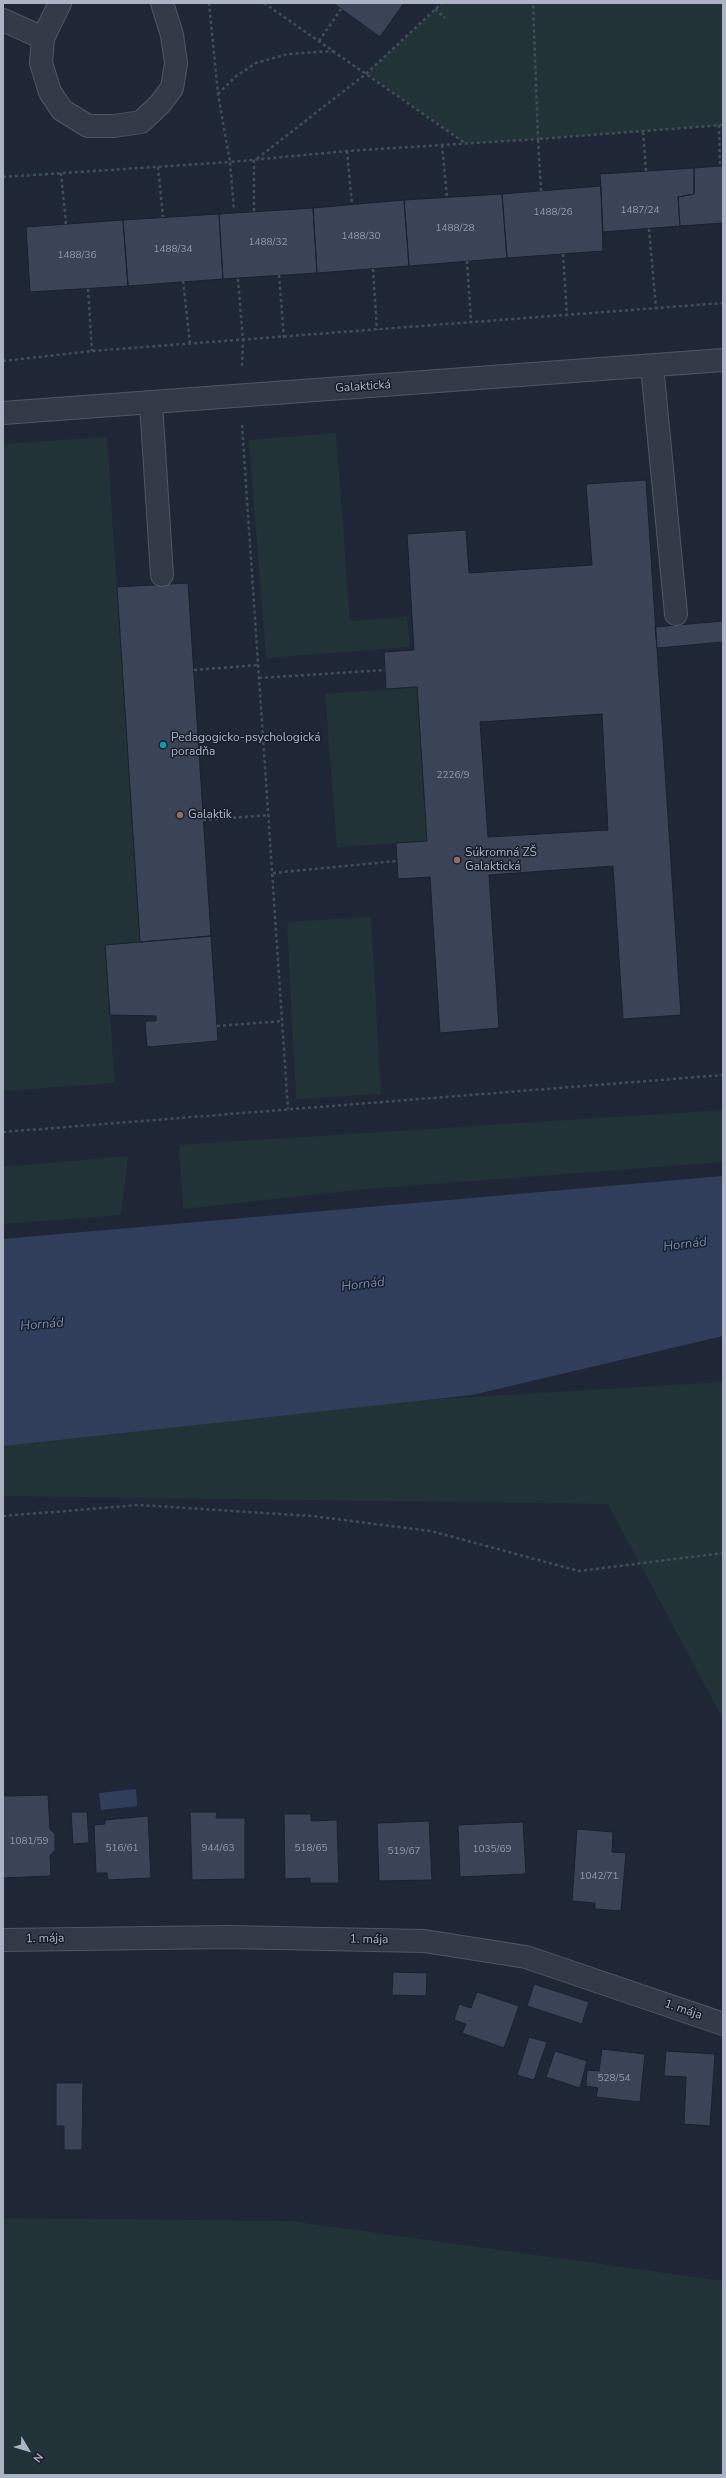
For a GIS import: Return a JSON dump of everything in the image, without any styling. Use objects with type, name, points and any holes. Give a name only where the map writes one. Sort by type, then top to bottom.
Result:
[{"type":"street","points":[[60,3],[43,38],[41,63],[50,92],[62,110],[88,126],[114,126],[141,122],[160,104],[172,88],[176,62],[172,35],[162,3]]},
{"type":"street","points":[[3,20],[43,38]]},
{"type":"street","name":"Galaktická","points":[[3,413],[723,360]]},
{"type":"street","points":[[652,366],[676,614]]},
{"type":"street","points":[[151,403],[162,575]]},
{"type":"street","name":"1. mája","points":[[3,1940],[228,1937],[424,1941],[526,1957],[723,2024]]},
{"type":"path","points":[[209,3],[218,94],[230,162],[234,210]]},
{"type":"path","points":[[264,3],[367,73],[466,144]]},
{"type":"path","points":[[254,161],[367,73],[442,3]]},
{"type":"path","points":[[532,3],[541,190]]},
{"type":"path","points":[[319,41],[341,9]]},
{"type":"path","points":[[435,9],[445,18]]},
{"type":"path","points":[[218,94],[235,77],[256,63],[288,54],[334,51]]},
{"type":"path","points":[[719,125],[720,166]]},
{"type":"path","points":[[3,177],[254,161],[347,151],[643,132],[723,125]]},
{"type":"path","points":[[643,132],[646,171]]},
{"type":"path","points":[[442,145],[447,197]]},
{"type":"path","points":[[347,151],[352,204]]},
{"type":"path","points":[[254,161],[254,211]]},
{"type":"path","points":[[158,167],[163,217]]},
{"type":"path","points":[[61,173],[66,224]]},
{"type":"path","points":[[649,229],[656,308]]},
{"type":"path","points":[[563,254],[567,315]]},
{"type":"path","points":[[467,261],[471,322]]},
{"type":"path","points":[[374,269],[377,330]]},
{"type":"path","points":[[279,275],[284,338]]},
{"type":"path","points":[[238,279],[243,341],[241,396],[288,1109]]},
{"type":"path","points":[[183,281],[190,344]]},
{"type":"path","points":[[88,289],[92,351]]},
{"type":"path","points":[[3,361],[92,351],[284,338],[723,303]]},
{"type":"path","points":[[194,670],[258,664]]},
{"type":"path","points":[[259,678],[385,670]]},
{"type":"path","points":[[204,820],[269,815]]},
{"type":"path","points":[[272,873],[397,861]]},
{"type":"path","points":[[217,1026],[283,1021]]},
{"type":"path","points":[[3,1132],[723,1075]]},
{"type":"path","points":[[3,1516],[139,1504],[312,1516],[431,1531],[579,1571],[723,1553]]},
{"type":"shaded area","points":[[442,3],[723,3],[723,125],[466,144],[367,73]]},
{"type":"shaded area","points":[[336,433],[350,621],[407,617],[410,647],[266,658],[249,440]]},
{"type":"shaded area","points":[[107,437],[140,942],[105,945],[115,1083],[3,1091],[3,444]]},
{"type":"shaded area","points":[[417,687],[427,841],[337,847],[325,694]]},
{"type":"shaded area","points":[[371,917],[381,1094],[296,1099],[287,922]]},
{"type":"shaded area","points":[[723,1110],[723,1162],[366,1189],[183,1209],[179,1145]]},
{"type":"shaded area","points":[[128,1156],[121,1215],[3,1224],[3,1167]]},
{"type":"shaded area","points":[[723,1382],[723,1719],[608,1504],[3,1496],[3,1425]]},
{"type":"shaded area","points":[[3,2218],[290,2221],[723,2281],[723,2475],[3,2475]]},
{"type":"water","name":"Hornád","points":[[723,1176],[723,1336],[472,1395],[3,1446],[3,1239]]},
{"type":"water","points":[[136,1789],[137,1806],[101,1810],[99,1793]]},
{"type":"building","points":[[333,3],[404,3],[380,37]]},
{"type":"building","points":[[723,166],[723,223],[680,226],[678,197],[694,194],[694,168]]},
{"type":"building","points":[[694,168],[694,194],[678,197],[680,226],[603,232],[600,174]]},
{"type":"building","points":[[601,186],[603,251],[507,258],[502,194]]},
{"type":"building","points":[[502,194],[507,258],[409,266],[404,200]]},
{"type":"building","points":[[404,200],[409,266],[317,273],[313,208]]},
{"type":"building","points":[[313,208],[317,273],[223,279],[219,214]]},
{"type":"building","points":[[219,214],[223,279],[128,286],[123,220]]},
{"type":"building","points":[[123,220],[128,286],[30,292],[26,227]]},
{"type":"building","points":[[646,480],[681,1015],[623,1019],[613,866],[489,875],[499,1028],[440,1033],[430,877],[398,879],[396,843],[427,841],[417,687],[386,689],[384,652],[414,650],[407,534],[466,530],[469,573],[592,565],[586,484]],"holes":[[[602,714],[608,830],[488,837],[480,722]]]},
{"type":"building","name":"Pedagogicko-psychologická poradňa","points":[[188,583],[211,936],[140,942],[117,587]]},
{"type":"building","points":[[723,621],[723,642],[657,648],[655,627]]},
{"type":"building","points":[[211,936],[218,1041],[147,1047],[145,1021],[156,1021],[156,1016],[110,1015],[105,945]]},
{"type":"building","points":[[48,1795],[50,1829],[55,1834],[55,1850],[50,1856],[51,1876],[3,1878],[3,1796]]},
{"type":"building","points":[[71,1812],[87,1812],[89,1843],[73,1844]]},
{"type":"building","points":[[190,1812],[217,1812],[216,1818],[245,1818],[245,1879],[192,1880]]},
{"type":"building","points":[[284,1814],[311,1814],[311,1821],[337,1820],[339,1883],[310,1883],[310,1878],[285,1879]]},
{"type":"building","points":[[148,1816],[151,1878],[108,1880],[107,1873],[96,1873],[94,1825],[105,1824],[105,1820]]},
{"type":"building","points":[[429,1821],[432,1880],[379,1881],[377,1823]]},
{"type":"building","points":[[523,1822],[526,1874],[460,1877],[458,1825]]},
{"type":"building","points":[[577,1829],[613,1832],[612,1852],[626,1853],[621,1911],[595,1909],[595,1903],[572,1901]]},
{"type":"building","points":[[393,1972],[427,1973],[426,1996],[392,1995]]},
{"type":"building","points":[[534,1984],[589,2002],[582,2024],[527,2006]]},
{"type":"building","points":[[477,1992],[519,2006],[504,2048],[462,2033],[466,2024],[454,2020],[459,2004],[471,2008]]},
{"type":"building","points":[[529,2037],[547,2042],[534,2080],[517,2075]]},
{"type":"building","points":[[602,2049],[645,2054],[640,2102],[596,2097],[598,2088],[586,2086],[587,2070],[599,2071]]},
{"type":"building","points":[[555,2051],[587,2061],[580,2088],[546,2077]]},
{"type":"building","points":[[666,2051],[715,2054],[710,2126],[684,2124],[686,2077],[664,2076]]},
{"type":"building","points":[[56,2083],[83,2083],[82,2150],[64,2150],[64,2126],[56,2126]]},
{"type":"place","name":"Pedagogicko-psychologická poradňa","points":[[163,745]]},
{"type":"place","name":"Galaktik","points":[[180,815]]},
{"type":"place","name":"Súkromná ZŠ Galaktická","points":[[457,860]]}]
